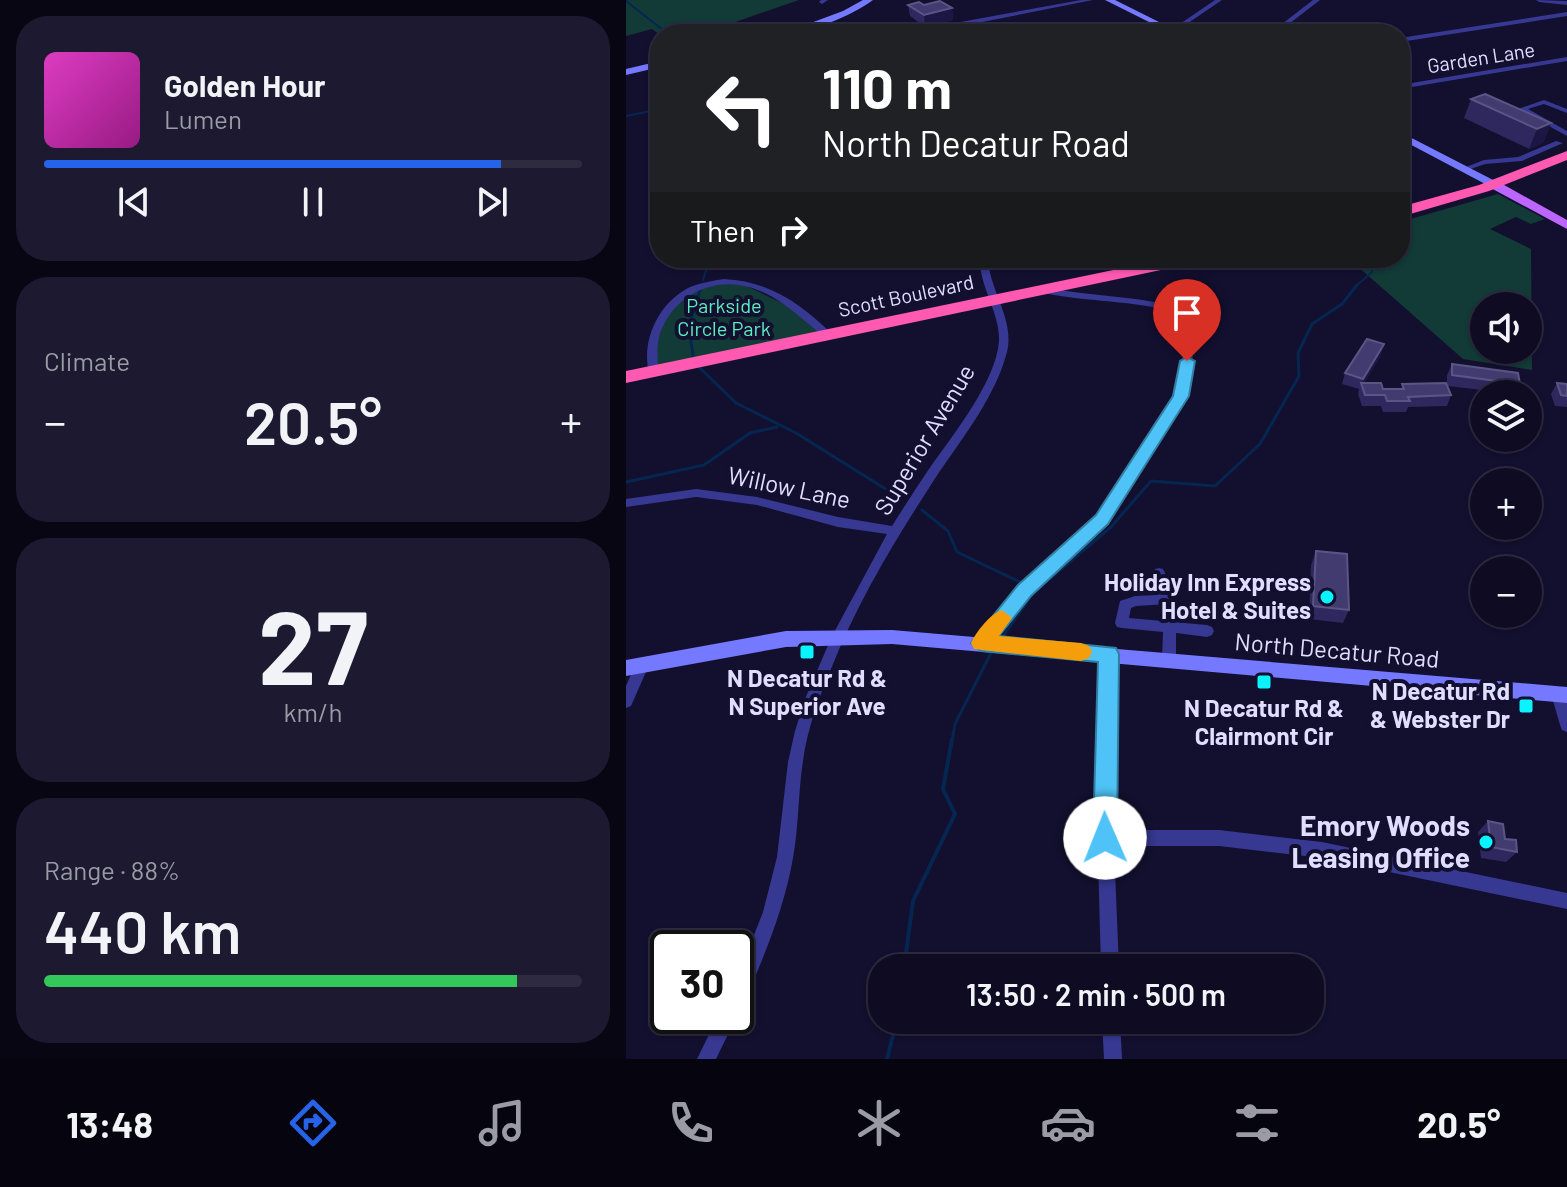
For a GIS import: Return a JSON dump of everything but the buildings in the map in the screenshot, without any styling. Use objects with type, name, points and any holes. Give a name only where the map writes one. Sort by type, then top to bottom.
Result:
[{"type":"highway","points":[[1410,209],[1493,184],[1563,149]]},
{"type":"highway","name":"Scott Boulevard","points":[[626,377],[1147,268]]},
{"type":"main road","points":[[1109,0],[1156,24]]},
{"type":"main road","points":[[818,24],[867,1]]},
{"type":"main road","points":[[628,70],[650,66]]},
{"type":"main road","points":[[1410,140],[1567,225]]},
{"type":"main road","name":"North Decatur Road","points":[[634,666],[763,642],[840,636],[981,643],[1563,694]]},
{"type":"street","points":[[853,0],[867,1]]},
{"type":"street","points":[[960,24],[1090,0]]},
{"type":"street","points":[[1188,24],[1219,0]]},
{"type":"street","points":[[1285,24],[1317,0]]},
{"type":"street","points":[[1539,0],[1567,3]]},
{"type":"street","points":[[1410,38],[1567,14]]},
{"type":"street","name":"Garden Lane","points":[[1410,85],[1567,59]]},
{"type":"street","points":[[1567,111],[1544,102],[1522,109],[1567,134]]},
{"type":"street","points":[[1554,126],[1567,119]]},
{"type":"street","points":[[1465,169],[1490,161],[1519,159],[1563,149]]},
{"type":"street","name":"Superior Avenue","points":[[754,959],[780,880],[801,732],[840,636],[895,531],[982,394],[1003,348],[1003,326],[984,276],[984,268]]},
{"type":"street","points":[[653,371],[653,337],[663,315],[684,292],[715,282],[736,280],[778,296],[828,335]]},
{"type":"street","points":[[981,643],[1024,591],[1102,520],[1181,396],[1185,378],[1190,341],[1184,312],[1131,297],[1076,296],[1043,290]]},
{"type":"street","name":"Willow Lane","points":[[626,503],[696,493],[757,501],[838,522],[895,531]]},
{"type":"street","points":[[1159,573],[1169,660]]},
{"type":"street","points":[[1164,600],[1135,601],[1125,605],[1122,623],[1207,631]]},
{"type":"street","points":[[1109,654],[1105,838],[1109,954]]},
{"type":"street","points":[[626,702],[634,666]]},
{"type":"street","points":[[1563,694],[1567,725]]},
{"type":"street","points":[[1105,838],[1219,838],[1322,850],[1567,901]]},
{"type":"street","points":[[706,1059],[719,1034]]},
{"type":"street","points":[[1112,1034],[1113,1059]]},
{"type":"green space","points":[[626,0],[799,0],[730,24],[650,24],[650,30],[626,36]]},
{"type":"green space","points":[[1498,194],[1545,219],[1531,224],[1516,217],[1490,229],[1531,249],[1531,292],[1470,292],[1470,360],[1463,359],[1359,268],[1410,268],[1410,219]]},
{"type":"green space","name":"Parkside Circle Park","points":[[738,282],[799,311],[822,333],[649,367],[667,313],[698,287]]},
{"type":"green space","points":[[1494,364],[1532,364],[1532,370]]},
{"type":"waterway","points":[[626,1],[655,24]]},
{"type":"waterway","points":[[626,116],[650,111]]},
{"type":"waterway","points":[[703,280],[707,268]]},
{"type":"waterway","points":[[1356,286],[1372,272],[1372,268]]},
{"type":"waterway","points":[[1004,635],[1034,592],[1111,527],[1151,481],[1215,486],[1260,444],[1299,376],[1298,353],[1312,324],[1342,304],[1356,286]]},
{"type":"waterway","points":[[693,356],[689,326],[700,290]]},
{"type":"waterway","points":[[699,367],[736,403],[796,433],[900,498]]},
{"type":"waterway","points":[[626,482],[704,465],[750,433],[777,427]]},
{"type":"waterway","points":[[922,510],[948,531],[957,552],[1022,583]]},
{"type":"waterway","points":[[952,741],[955,724],[991,653]]},
{"type":"waterway","points":[[906,954],[913,901],[955,814],[943,789],[952,739]]},
{"type":"waterway","points":[[887,1059],[893,1034]]},
{"type":"slow traffic","points":[[1002,618],[981,643],[1081,652]]},
{"type":"place","name":"Holiday Inn Express Hotel & Suites","points":[[1327,597]]},
{"type":"place","name":"N Decatur Rd & N Superior Ave","points":[[807,652]]},
{"type":"place","name":"N Decatur Rd & Clairmont Cir","points":[[1264,682]]},
{"type":"place","name":"N Decatur Rd & Webster Dr","points":[[1526,706]]},
{"type":"place","name":"Emory Woods Leasing Office","points":[[1486,842]]},
{"type":"route","points":[[1105,838],[1109,654],[981,643],[1024,591],[1102,520],[1181,396],[1187,361]]}]
